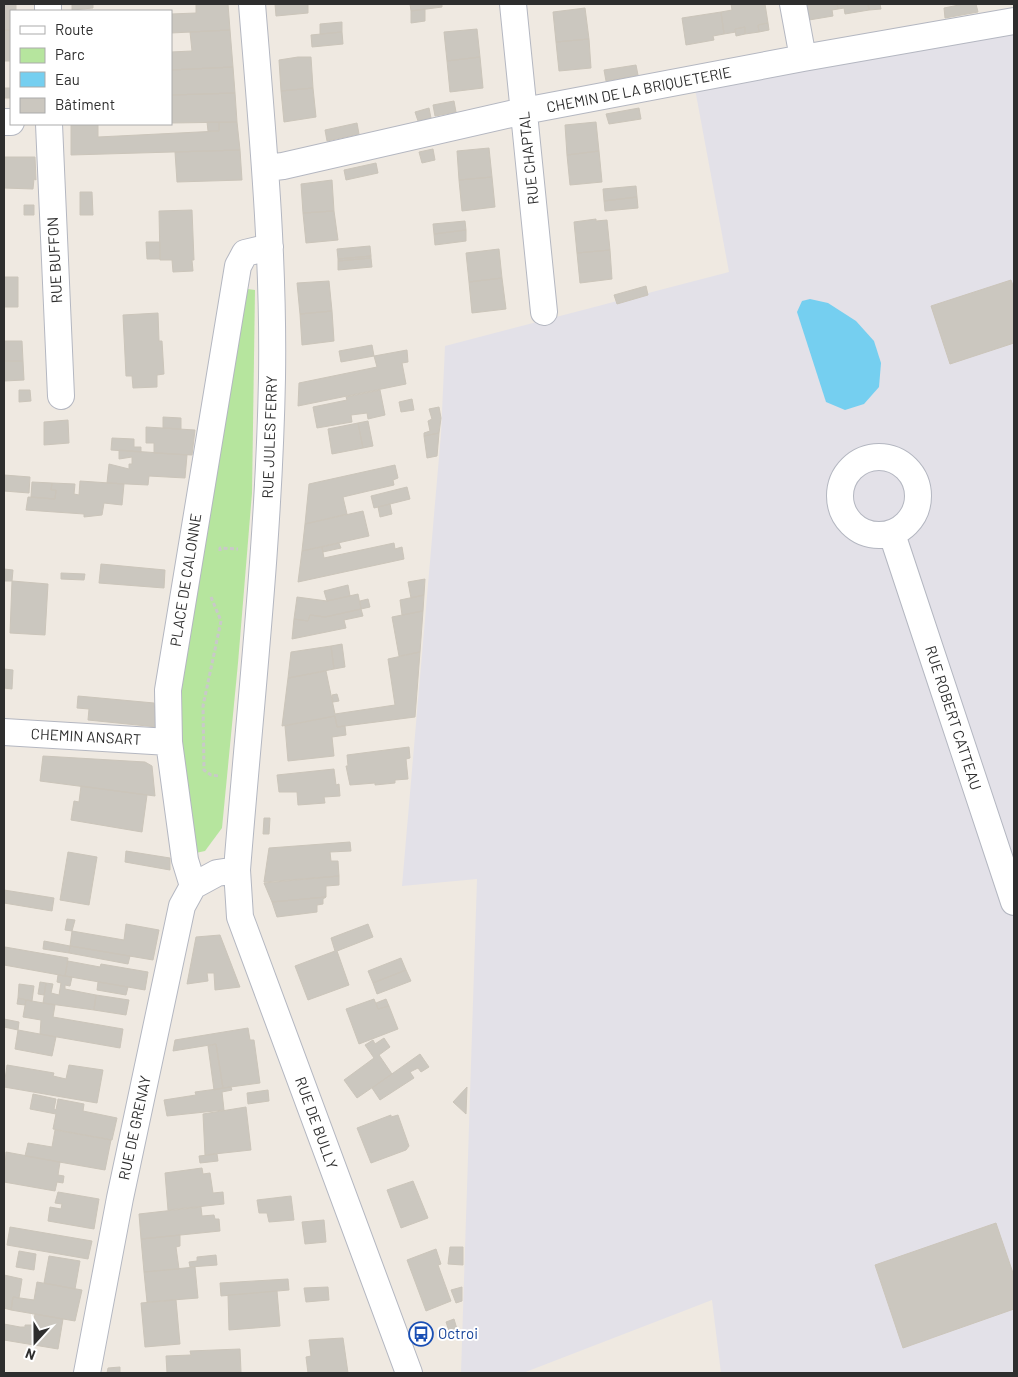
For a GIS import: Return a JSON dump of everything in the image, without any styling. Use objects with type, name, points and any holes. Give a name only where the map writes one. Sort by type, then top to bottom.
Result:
[{"type":"street","name":"RUE JULES FERRY","points":[[237,870],[269,480],[272,376],[270,247],[266,168],[252,4]]},
{"type":"street","name":"RUE CHAPTAL","points":[[513,4],[544,312]]},
{"type":"street","points":[[793,4],[803,58]]},
{"type":"street","name":"CHEMIN DE LA BRIQUETERIE","points":[[266,168],[283,166],[524,111],[803,58],[1014,21]]},
{"type":"street","name":"RUE BUFFON","points":[[49,125],[61,396]]},
{"type":"street","name":"PLACE DE CALONNE","points":[[193,886],[185,860],[169,742],[168,690],[238,266],[245,253],[270,247]]},
{"type":"street","name":"RUE ROBERT CATTEAU","points":[[892,534],[1014,902]]},
{"type":"street","name":"CHEMIN ANSART","points":[[4,732],[169,742]]},
{"type":"street","points":[[193,886],[217,873],[237,870]]},
{"type":"street","name":"RUE DE BULLY","points":[[237,870],[240,917],[409,1373]]},
{"type":"street","name":"RUE DE GRENAY","points":[[87,1373],[120,1198],[182,906],[193,886]]},
{"type":"path","points":[[218,558],[220,548],[264,550]]},
{"type":"path","points":[[213,587],[211,597],[221,620],[203,706],[204,770],[211,775],[244,778]]},
{"type":"shaded area","points":[[1014,27],[1014,1373],[721,1373],[712,1300],[523,1373],[461,1373],[477,879],[402,886],[441,434],[445,346],[729,272],[695,89]]},
{"type":"green space","points":[[240,288],[255,290],[252,493],[238,663],[222,828],[205,851],[191,854],[174,692]]},
{"type":"water","points":[[810,299],[828,303],[856,321],[874,341],[881,363],[879,387],[864,404],[845,410],[826,402],[797,312],[802,301]]},
{"type":"building","points":[[4,4],[16,4],[16,10],[10,10],[10,30],[4,30]]},
{"type":"building","points":[[72,4],[93,4],[93,8],[72,10]]},
{"type":"building","points":[[196,4],[228,4],[230,30],[172,33],[172,14],[196,13]]},
{"type":"building","points":[[275,4],[308,4],[308,13],[276,16]]},
{"type":"building","points":[[410,4],[442,4],[442,7],[411,11]]},
{"type":"building","points":[[731,4],[765,4],[768,23],[758,25],[759,32],[745,34],[745,27],[735,29],[736,32],[724,34],[721,12],[732,10]]},
{"type":"building","points":[[806,4],[837,4],[838,9],[832,10],[833,16],[809,20]]},
{"type":"building","points":[[837,4],[868,4],[869,10],[845,14],[844,8],[838,9]]},
{"type":"building","points":[[868,4],[880,4],[881,9],[869,10]]},
{"type":"building","points":[[976,4],[978,12],[945,18],[944,8]]},
{"type":"building","points":[[585,8],[589,39],[556,42],[553,12]]},
{"type":"building","points":[[425,9],[425,21],[411,23],[411,11]]},
{"type":"building","points":[[721,12],[724,34],[713,36],[714,40],[686,45],[682,18]]},
{"type":"building","points":[[342,22],[342,32],[320,34],[320,24]]},
{"type":"building","points":[[768,23],[769,30],[759,32],[758,25]]},
{"type":"building","points":[[745,27],[745,34],[736,36],[735,29]]},
{"type":"building","points":[[477,29],[480,57],[447,61],[444,32]]},
{"type":"building","points":[[4,30],[10,30],[10,61],[4,61]]},
{"type":"building","points":[[230,30],[233,67],[172,70],[172,52],[192,51],[190,32]]},
{"type":"building","points":[[342,32],[343,44],[312,47],[311,35]]},
{"type":"building","points":[[589,39],[591,68],[559,71],[556,42]]},
{"type":"building","points":[[311,57],[313,88],[281,91],[279,60]]},
{"type":"building","points":[[480,57],[483,88],[450,92],[447,61]]},
{"type":"building","points":[[636,65],[638,75],[606,81],[604,70]]},
{"type":"building","points":[[233,67],[235,93],[172,95],[172,70]]},
{"type":"building","points":[[4,88],[10,88],[10,98],[4,98]]},
{"type":"building","points":[[313,88],[316,117],[284,122],[281,91]]},
{"type":"building","points":[[235,93],[237,122],[172,123],[172,95]]},
{"type":"building","points":[[454,101],[456,112],[435,116],[433,105]]},
{"type":"building","points":[[429,108],[431,118],[418,121],[415,112]]},
{"type":"building","points":[[639,108],[641,119],[609,124],[606,114]]},
{"type":"building","points":[[207,122],[219,122],[219,131],[208,131]]},
{"type":"building","points":[[219,122],[237,122],[240,150],[71,155],[71,125],[98,125],[98,137],[219,131]]},
{"type":"building","points":[[596,122],[599,151],[567,155],[565,125]]},
{"type":"building","points":[[357,123],[359,134],[327,141],[325,130]]},
{"type":"building","points":[[489,148],[492,177],[459,180],[457,151]]},
{"type":"building","points":[[433,149],[435,160],[422,163],[419,152]]},
{"type":"building","points":[[240,150],[242,180],[177,182],[175,152]]},
{"type":"building","points":[[599,151],[602,182],[570,185],[567,155]]},
{"type":"building","points":[[5,157],[35,157],[36,180],[34,179],[33,189],[4,188]]},
{"type":"building","points":[[376,163],[378,173],[346,180],[344,170]]},
{"type":"building","points":[[492,177],[495,207],[462,211],[459,180]]},
{"type":"building","points":[[332,180],[334,211],[303,213],[301,184]]},
{"type":"building","points":[[636,186],[637,197],[604,201],[603,189]]},
{"type":"building","points":[[80,192],[92,192],[93,215],[80,215]]},
{"type":"building","points":[[637,197],[638,208],[605,211],[604,201]]},
{"type":"building","points":[[24,205],[34,205],[34,215],[24,215]]},
{"type":"building","points":[[192,210],[193,271],[173,272],[172,260],[160,260],[159,211]]},
{"type":"building","points":[[334,211],[338,240],[306,243],[303,213]]},
{"type":"building","points":[[596,219],[596,221],[607,220],[610,250],[577,253],[574,222]]},
{"type":"building","points":[[465,221],[466,230],[434,234],[433,224]]},
{"type":"building","points":[[466,230],[466,241],[435,245],[434,234]]},
{"type":"building","points":[[146,242],[160,242],[160,259],[147,259]]},
{"type":"building","points":[[370,246],[371,256],[338,259],[337,249]]},
{"type":"building","points":[[499,249],[502,278],[469,282],[466,253]]},
{"type":"building","points":[[610,250],[612,279],[580,283],[577,253]]},
{"type":"building","points":[[371,256],[371,258],[338,261],[338,259]]},
{"type":"building","points":[[371,258],[372,267],[338,270],[338,261]]},
{"type":"building","points":[[4,277],[18,277],[18,307],[4,307]]},
{"type":"building","points":[[502,278],[506,309],[472,313],[469,282]]},
{"type":"building","points":[[1011,280],[1014,288],[1014,343],[950,364],[931,306]]},
{"type":"building","points":[[329,281],[332,311],[300,314],[297,283]]},
{"type":"building","points":[[646,286],[648,295],[617,304],[614,295]]},
{"type":"building","points":[[332,311],[334,341],[302,345],[300,314]]},
{"type":"building","points":[[158,313],[159,341],[162,341],[164,374],[157,375],[157,387],[133,388],[132,376],[126,376],[123,315]]},
{"type":"building","points":[[4,341],[22,341],[23,361],[4,361]]},
{"type":"building","points":[[372,345],[374,356],[341,362],[339,351]]},
{"type":"building","points":[[407,350],[408,362],[402,363],[406,384],[298,406],[299,383],[377,367],[374,356]]},
{"type":"building","points":[[4,361],[23,361],[24,380],[4,381]]},
{"type":"building","points":[[19,390],[30,390],[31,401],[19,402]]},
{"type":"building","points":[[380,390],[385,415],[368,419],[367,413],[351,415],[352,422],[317,428],[313,407],[347,400],[346,397]]},
{"type":"building","points":[[412,399],[414,410],[401,412],[399,402]]},
{"type":"building","points":[[439,407],[441,418],[439,433],[424,436],[424,433],[430,431],[428,421],[432,419],[429,409]]},
{"type":"building","points":[[163,417],[181,418],[181,429],[163,428]]},
{"type":"building","points":[[68,420],[69,443],[44,445],[44,422]]},
{"type":"building","points":[[368,421],[373,446],[363,448],[358,423]]},
{"type":"building","points":[[358,423],[363,448],[332,454],[328,429]]},
{"type":"building","points":[[146,427],[195,430],[192,455],[154,453],[154,443],[146,443]]},
{"type":"building","points":[[439,433],[437,456],[427,458],[424,436]]},
{"type":"building","points":[[112,438],[134,439],[134,447],[141,447],[141,452],[111,450]]},
{"type":"building","points":[[119,450],[187,455],[185,478],[149,476],[148,485],[107,483],[109,464],[129,469],[129,464],[132,464],[132,457],[119,459]]},
{"type":"building","points":[[395,465],[398,478],[393,480],[394,485],[343,497],[347,514],[305,524],[309,484]]},
{"type":"building","points":[[4,475],[30,477],[29,493],[4,491]]},
{"type":"building","points":[[80,481],[124,484],[122,505],[104,503],[102,515],[84,517],[84,514],[26,510],[28,497],[55,499],[56,490],[51,490],[52,483],[75,484],[74,494],[79,495]]},
{"type":"building","points":[[32,482],[52,483],[51,490],[56,490],[55,499],[31,497]]},
{"type":"building","points":[[407,487],[410,499],[374,508],[371,496]]},
{"type":"building","points":[[390,504],[392,514],[380,517],[378,507]]},
{"type":"building","points":[[363,511],[369,536],[302,551],[305,524]]},
{"type":"building","points":[[339,543],[341,548],[323,552],[322,547]]},
{"type":"building","points":[[394,543],[395,549],[402,547],[404,559],[298,582],[302,551],[322,547],[324,558]]},
{"type":"building","points":[[101,564],[165,570],[164,588],[99,583]]},
{"type":"building","points":[[4,569],[13,570],[12,581],[4,581]]},
{"type":"building","points":[[61,573],[85,574],[84,580],[61,579]]},
{"type":"building","points":[[425,579],[424,595],[411,598],[408,582]]},
{"type":"building","points":[[12,581],[48,584],[45,635],[10,633]]},
{"type":"building","points":[[348,585],[350,596],[327,601],[324,591]]},
{"type":"building","points":[[358,594],[361,609],[325,617],[310,615],[308,621],[294,619],[297,597],[327,601]]},
{"type":"building","points":[[424,595],[423,611],[402,615],[400,600]]},
{"type":"building","points":[[368,599],[370,607],[361,609],[360,601]]},
{"type":"building","points":[[361,609],[363,616],[344,620],[346,628],[292,639],[294,619],[308,621],[310,615],[325,617]]},
{"type":"building","points":[[423,611],[420,652],[399,656],[392,617]]},
{"type":"building","points":[[342,644],[345,667],[334,669],[331,646]]},
{"type":"building","points":[[331,646],[334,669],[288,678],[291,652]]},
{"type":"building","points":[[420,652],[415,717],[337,727],[335,716],[282,726],[288,678],[326,671],[335,714],[395,705],[388,659]]},
{"type":"building","points":[[4,669],[13,670],[12,689],[4,688]]},
{"type":"building","points":[[337,694],[339,701],[333,702],[332,695]]},
{"type":"building","points":[[78,696],[154,703],[157,727],[88,720],[89,709],[77,708]]},
{"type":"building","points":[[335,716],[337,727],[345,726],[346,735],[332,737],[334,756],[288,761],[285,726]]},
{"type":"building","points":[[409,747],[410,758],[406,759],[408,779],[395,780],[395,783],[350,785],[346,766],[348,766],[347,755]]},
{"type":"building","points":[[43,756],[145,762],[152,766],[155,796],[40,781]]},
{"type":"building","points":[[334,769],[336,785],[339,784],[340,796],[324,797],[325,803],[298,805],[297,792],[279,792],[277,775]]},
{"type":"building","points":[[81,786],[147,795],[142,832],[71,820],[74,801],[79,802]]},
{"type":"building","points":[[264,818],[270,818],[269,834],[263,834]]},
{"type":"building","points":[[350,842],[351,851],[330,852],[331,861],[338,861],[339,876],[264,882],[269,848]]},
{"type":"building","points":[[126,851],[170,858],[170,870],[125,862]]},
{"type":"building","points":[[68,852],[97,857],[89,905],[60,900]]},
{"type":"building","points":[[339,876],[339,885],[326,886],[326,897],[272,902],[264,883]]},
{"type":"building","points":[[4,890],[54,898],[52,911],[4,903]]},
{"type":"building","points":[[326,897],[323,899],[323,904],[317,905],[317,912],[277,917],[272,902]]},
{"type":"building","points":[[67,919],[75,920],[72,931],[65,930]]},
{"type":"building","points":[[126,924],[159,930],[153,960],[70,946],[72,931],[124,940]]},
{"type":"building","points":[[368,924],[373,937],[337,951],[349,985],[308,1000],[295,966],[335,951],[331,938]]},
{"type":"building","points":[[220,935],[240,987],[215,990],[214,973],[207,973],[208,981],[187,984],[196,937]]},
{"type":"building","points":[[44,941],[70,946],[69,953],[43,949]]},
{"type":"building","points":[[70,946],[130,956],[128,964],[69,953]]},
{"type":"building","points":[[5,947],[68,958],[65,976],[4,965]]},
{"type":"building","points":[[401,958],[406,970],[373,983],[368,971]]},
{"type":"building","points":[[68,961],[100,967],[101,964],[148,972],[145,990],[65,976]]},
{"type":"building","points":[[406,970],[411,981],[377,994],[373,983]]},
{"type":"building","points":[[58,975],[72,977],[70,986],[65,985],[65,989],[96,995],[94,1010],[43,1003],[46,983],[53,984],[51,993],[59,995],[61,983],[57,982]]},
{"type":"building","points":[[40,982],[46,983],[44,995],[38,994]]},
{"type":"building","points":[[98,982],[128,987],[126,995],[97,990]]},
{"type":"building","points":[[19,984],[34,986],[32,1001],[18,998]]},
{"type":"building","points":[[96,995],[129,1000],[126,1015],[94,1010]]},
{"type":"building","points":[[18,998],[26,1000],[25,1005],[17,1004]]},
{"type":"building","points":[[374,999],[378,1009],[389,1006],[398,1029],[359,1044],[346,1009]]},
{"type":"building","points":[[386,999],[389,1006],[378,1009],[376,1003]]},
{"type":"building","points":[[26,1000],[55,1005],[53,1017],[123,1029],[120,1048],[40,1034],[41,1020],[23,1017]]},
{"type":"building","points":[[4,1019],[19,1022],[18,1030],[4,1027]]},
{"type":"building","points":[[248,1028],[250,1040],[254,1040],[260,1083],[223,1088],[216,1044],[173,1051],[175,1040]]},
{"type":"building","points":[[18,1030],[56,1037],[52,1056],[15,1049]]},
{"type":"building","points":[[384,1038],[390,1047],[379,1055],[392,1074],[357,1098],[344,1080],[374,1058],[365,1045],[373,1040],[375,1044]]},
{"type":"building","points":[[216,1044],[223,1088],[214,1090],[208,1046]]},
{"type":"building","points":[[420,1054],[429,1067],[421,1072],[418,1068],[410,1072],[414,1078],[380,1100],[372,1088]]},
{"type":"building","points":[[7,1065],[54,1073],[53,1076],[66,1079],[69,1065],[103,1070],[97,1103],[4,1087]]},
{"type":"building","points":[[231,1087],[232,1090],[222,1092],[224,1110],[167,1116],[164,1100],[196,1095],[195,1092]]},
{"type":"building","points":[[467,1087],[466,1114],[453,1102]]},
{"type":"building","points":[[268,1090],[269,1101],[248,1104],[247,1093]]},
{"type":"building","points":[[33,1094],[56,1099],[54,1109],[56,1110],[58,1099],[84,1104],[83,1111],[117,1118],[112,1140],[53,1129],[56,1114],[30,1109]]},
{"type":"building","points":[[246,1107],[251,1150],[205,1155],[203,1114]]},
{"type":"building","points":[[391,1115],[391,1117],[398,1115],[409,1146],[406,1150],[371,1163],[357,1128]]},
{"type":"building","points":[[55,1130],[111,1140],[105,1170],[25,1156],[28,1143],[52,1147]]},
{"type":"building","points":[[6,1152],[60,1162],[58,1175],[64,1176],[63,1183],[57,1182],[55,1191],[4,1182]]},
{"type":"building","points":[[217,1154],[218,1161],[200,1163],[199,1156]]},
{"type":"building","points":[[202,1168],[203,1174],[210,1173],[213,1193],[223,1192],[224,1204],[168,1210],[165,1173]]},
{"type":"building","points":[[413,1181],[428,1218],[401,1228],[387,1190]]},
{"type":"building","points":[[58,1192],[99,1199],[94,1229],[48,1221],[50,1207],[61,1209],[62,1204],[55,1203]]},
{"type":"building","points":[[291,1196],[294,1220],[269,1222],[267,1213],[259,1213],[257,1200]]},
{"type":"building","points":[[201,1207],[202,1216],[214,1215],[215,1219],[219,1219],[220,1231],[141,1239],[139,1214]]},
{"type":"building","points":[[324,1220],[326,1242],[305,1244],[302,1222]]},
{"type":"building","points":[[996,1223],[1014,1276],[1014,1309],[903,1348],[875,1265]]},
{"type":"building","points":[[10,1227],[92,1241],[88,1259],[7,1245]]},
{"type":"building","points":[[180,1235],[180,1246],[176,1247],[179,1269],[144,1272],[141,1239]]},
{"type":"building","points":[[450,1247],[463,1247],[463,1265],[448,1264]]},
{"type":"building","points":[[436,1249],[441,1264],[438,1265],[451,1301],[426,1311],[407,1260]]},
{"type":"building","points":[[19,1251],[36,1254],[34,1270],[16,1267]]},
{"type":"building","points":[[216,1255],[217,1265],[190,1267],[189,1262],[197,1261],[197,1257]]},
{"type":"building","points":[[49,1256],[80,1261],[75,1289],[44,1283]]},
{"type":"building","points":[[195,1267],[198,1298],[147,1302],[144,1272]]},
{"type":"building","points":[[4,1275],[22,1279],[19,1298],[13,1297],[11,1310],[4,1308]]},
{"type":"building","points":[[288,1279],[289,1290],[221,1296],[220,1283]]},
{"type":"building","points":[[37,1282],[82,1290],[75,1321],[11,1310],[13,1297],[34,1300]]},
{"type":"building","points":[[328,1287],[329,1300],[306,1302],[304,1288]]},
{"type":"building","points":[[462,1287],[462,1301],[456,1303],[451,1290]]},
{"type":"building","points":[[277,1291],[280,1326],[229,1330],[228,1295]]},
{"type":"building","points":[[176,1300],[180,1344],[145,1347],[141,1303]]},
{"type":"building","points":[[35,1314],[63,1319],[58,1349],[4,1340],[4,1324],[20,1327],[33,1325]]},
{"type":"building","points":[[454,1319],[457,1329],[449,1331],[446,1322]]},
{"type":"building","points":[[343,1338],[348,1373],[308,1373],[306,1357],[311,1356],[309,1340]]},
{"type":"building","points":[[240,1349],[241,1372],[167,1373],[166,1356],[191,1355],[190,1351]]},
{"type":"building","points":[[120,1367],[120,1373],[107,1373],[108,1368]]},
{"type":"place","name":"Octroi","points":[[421,1334]]}]
